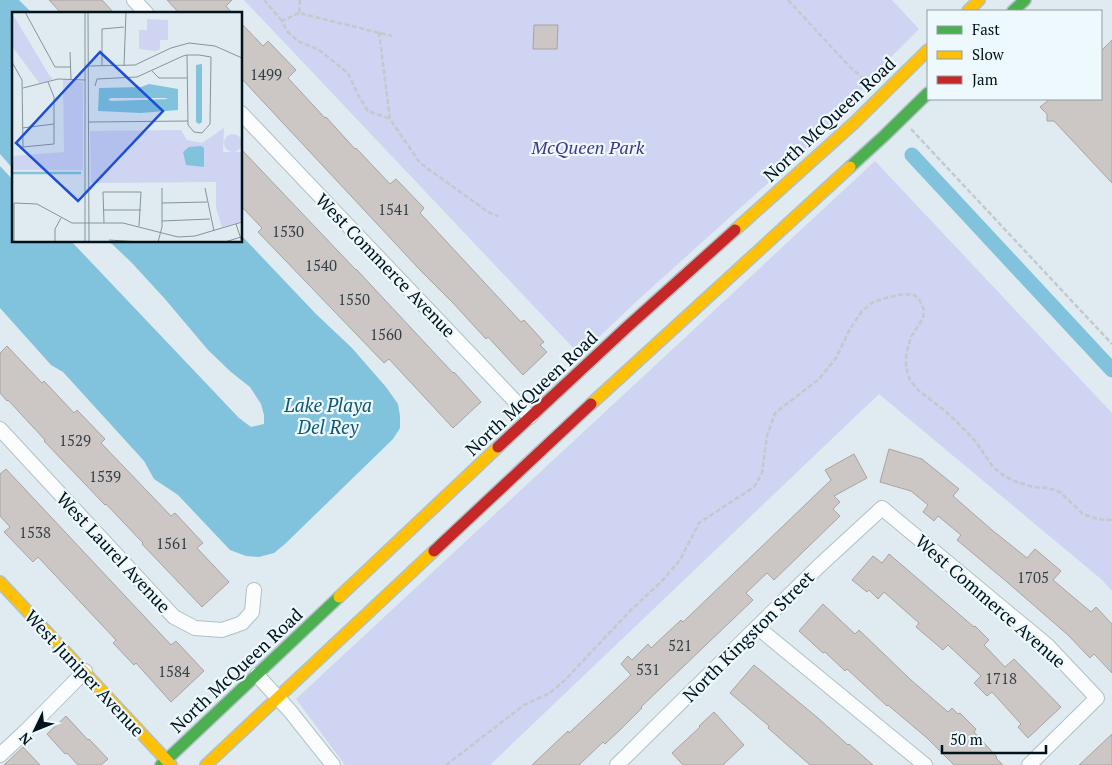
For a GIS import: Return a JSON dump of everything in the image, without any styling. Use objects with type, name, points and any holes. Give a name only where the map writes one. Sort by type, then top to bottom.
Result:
[{"type":"main road","points":[[969,10],[979,0]]},
{"type":"main road","points":[[1014,10],[1025,0]]},
{"type":"main road","name":"North McQueen Road","points":[[166,763],[530,417],[629,331],[863,114],[927,51]]},
{"type":"main road","points":[[206,765],[645,349],[879,131],[902,119],[927,94]]},
{"type":"main road","points":[[863,114],[879,131]]},
{"type":"main road","name":"West Juniper Avenue","points":[[0,582],[85,671],[166,763]]},
{"type":"street","points":[[134,0],[145,12]]},
{"type":"street","name":"West Commerce Avenue","points":[[242,114],[530,417]]},
{"type":"street","name":"West Laurel Avenue","points":[[0,428],[174,617],[195,628],[222,630],[242,623],[252,612],[254,590]]},
{"type":"street","name":"West Commerce Avenue","points":[[882,508],[1048,646],[1097,698],[1029,765]]},
{"type":"street","name":"North Kingston Street","points":[[617,765],[756,627],[882,508]]},
{"type":"street","points":[[756,627],[925,765]]},
{"type":"street","points":[[0,755],[85,671]]},
{"type":"street","points":[[257,675],[290,710],[333,765]]},
{"type":"path","points":[[264,0],[282,21],[286,32],[298,41],[319,50],[348,73],[368,111],[390,119]]},
{"type":"path","points":[[299,13],[300,0]]},
{"type":"path","points":[[788,0],[850,67],[882,94]]},
{"type":"path","points":[[282,21],[299,13],[392,36]]},
{"type":"path","points":[[379,32],[390,119],[420,163],[488,212],[498,216]]},
{"type":"path","points":[[902,119],[1112,344]]},
{"type":"path","points":[[446,765],[524,705],[550,693],[565,680],[663,580],[680,560],[699,523],[754,487],[762,473],[767,436],[775,413],[819,379],[836,358],[850,329],[862,311],[873,302],[904,294],[914,295],[919,299],[924,310],[922,318],[911,337],[906,357],[906,368],[910,380],[918,390],[946,411],[970,435],[1002,475],[1032,487],[1048,488],[1060,492],[1083,514],[1097,519],[1112,520]]},
{"type":"green space","name":"McQueen Park","points":[[244,0],[892,0],[919,29],[876,72],[837,121],[640,298],[580,355]]},
{"type":"green space","points":[[875,161],[1112,413],[1112,591],[1101,579],[879,394],[490,765],[345,765],[296,699]]},
{"type":"water","points":[[0,0],[19,0],[31,12],[12,12],[12,168],[0,154]]},
{"type":"water","name":"Lake Playa Del Rey","points":[[0,166],[12,179],[12,242],[72,242],[239,418],[251,427],[264,424],[264,415],[261,404],[250,387],[208,350],[132,263],[109,242],[242,242],[242,236],[316,314],[352,348],[386,387],[398,404],[400,428],[393,439],[285,544],[274,553],[259,557],[246,556],[230,550],[178,495],[154,479],[144,461],[63,372],[51,365],[0,308]]},
{"type":"building","points":[[49,0],[102,0],[113,12],[60,12]]},
{"type":"building","points":[[167,0],[232,0],[226,6],[231,12],[178,12]]},
{"type":"building","points":[[242,24],[263,46],[268,41],[296,70],[288,78],[390,184],[396,179],[424,208],[420,213],[521,322],[524,320],[544,342],[540,345],[547,352],[523,375],[488,337],[486,339],[242,79]]},
{"type":"building","points":[[534,25],[558,25],[557,49],[533,49]]},
{"type":"building","points":[[1112,40],[1112,183],[1054,121],[1047,121],[1047,114],[1040,107],[1049,100],[1102,100],[1102,50]]},
{"type":"building","points":[[242,150],[481,402],[453,428],[389,359],[384,363],[258,232],[262,228],[242,207]]},
{"type":"building","points":[[7,346],[74,413],[77,410],[105,439],[101,443],[171,516],[175,513],[203,543],[197,548],[229,582],[202,607],[0,393],[0,353]]},
{"type":"building","points":[[889,449],[922,459],[959,489],[953,496],[992,530],[1027,558],[1035,549],[1061,571],[1053,580],[1091,612],[1096,607],[1112,624],[1112,673],[1094,654],[1090,658],[1068,635],[957,540],[961,535],[938,516],[934,521],[923,512],[928,505],[911,491],[880,482]]},
{"type":"building","points":[[854,454],[867,478],[834,496],[840,502],[833,509],[840,516],[774,580],[767,573],[746,593],[753,600],[641,707],[620,730],[605,744],[603,742],[579,765],[532,765],[631,675],[621,664],[628,656],[632,660],[648,644],[651,648],[681,620],[683,622],[831,480],[825,470]]},
{"type":"building","points":[[6,469],[171,645],[176,641],[204,671],[171,702],[136,663],[134,665],[113,643],[116,640],[38,557],[33,562],[4,532],[10,527],[0,516],[0,474]]},
{"type":"building","points":[[889,554],[975,626],[989,640],[984,645],[1005,667],[1014,659],[1061,707],[1028,738],[1018,727],[1021,724],[992,692],[987,696],[974,683],[981,676],[948,645],[943,650],[916,627],[919,623],[884,592],[878,599],[869,590],[867,592],[852,580],[873,556],[882,563]]},
{"type":"building","points":[[823,604],[855,634],[859,630],[911,680],[948,712],[952,708],[958,714],[960,713],[976,729],[974,732],[1003,765],[954,765],[927,738],[887,706],[847,669],[845,671],[825,652],[823,653],[799,631]]},
{"type":"building","points":[[754,665],[873,765],[810,765],[768,728],[769,726],[730,693]]},
{"type":"building","points":[[714,712],[744,745],[723,765],[683,765],[672,753]]},
{"type":"building","points":[[66,716],[108,759],[101,765],[78,765],[47,734]]},
{"type":"building","points":[[1112,734],[1112,765],[1079,765]]},
{"type":"building","points":[[23,747],[40,765],[4,765]]},
{"type":"waterway","points":[[912,155],[1112,370]]},
{"type":"traffic: fast","points":[[1014,10],[1025,0]]},
{"type":"traffic: fast","points":[[850,167],[927,94]]},
{"type":"traffic: fast","points":[[161,765],[339,597]]},
{"type":"traffic: slow","points":[[969,10],[979,0]]},
{"type":"traffic: slow","points":[[735,230],[854,123],[927,51]]},
{"type":"traffic: slow","points":[[591,404],[850,167]]},
{"type":"traffic: slow","points":[[339,597],[498,447]]},
{"type":"traffic: slow","points":[[206,765],[434,551]]},
{"type":"traffic: slow","points":[[0,582],[171,765]]},
{"type":"traffic: jam","points":[[498,447],[735,230]]},
{"type":"traffic: jam","points":[[434,551],[591,404]]}]
